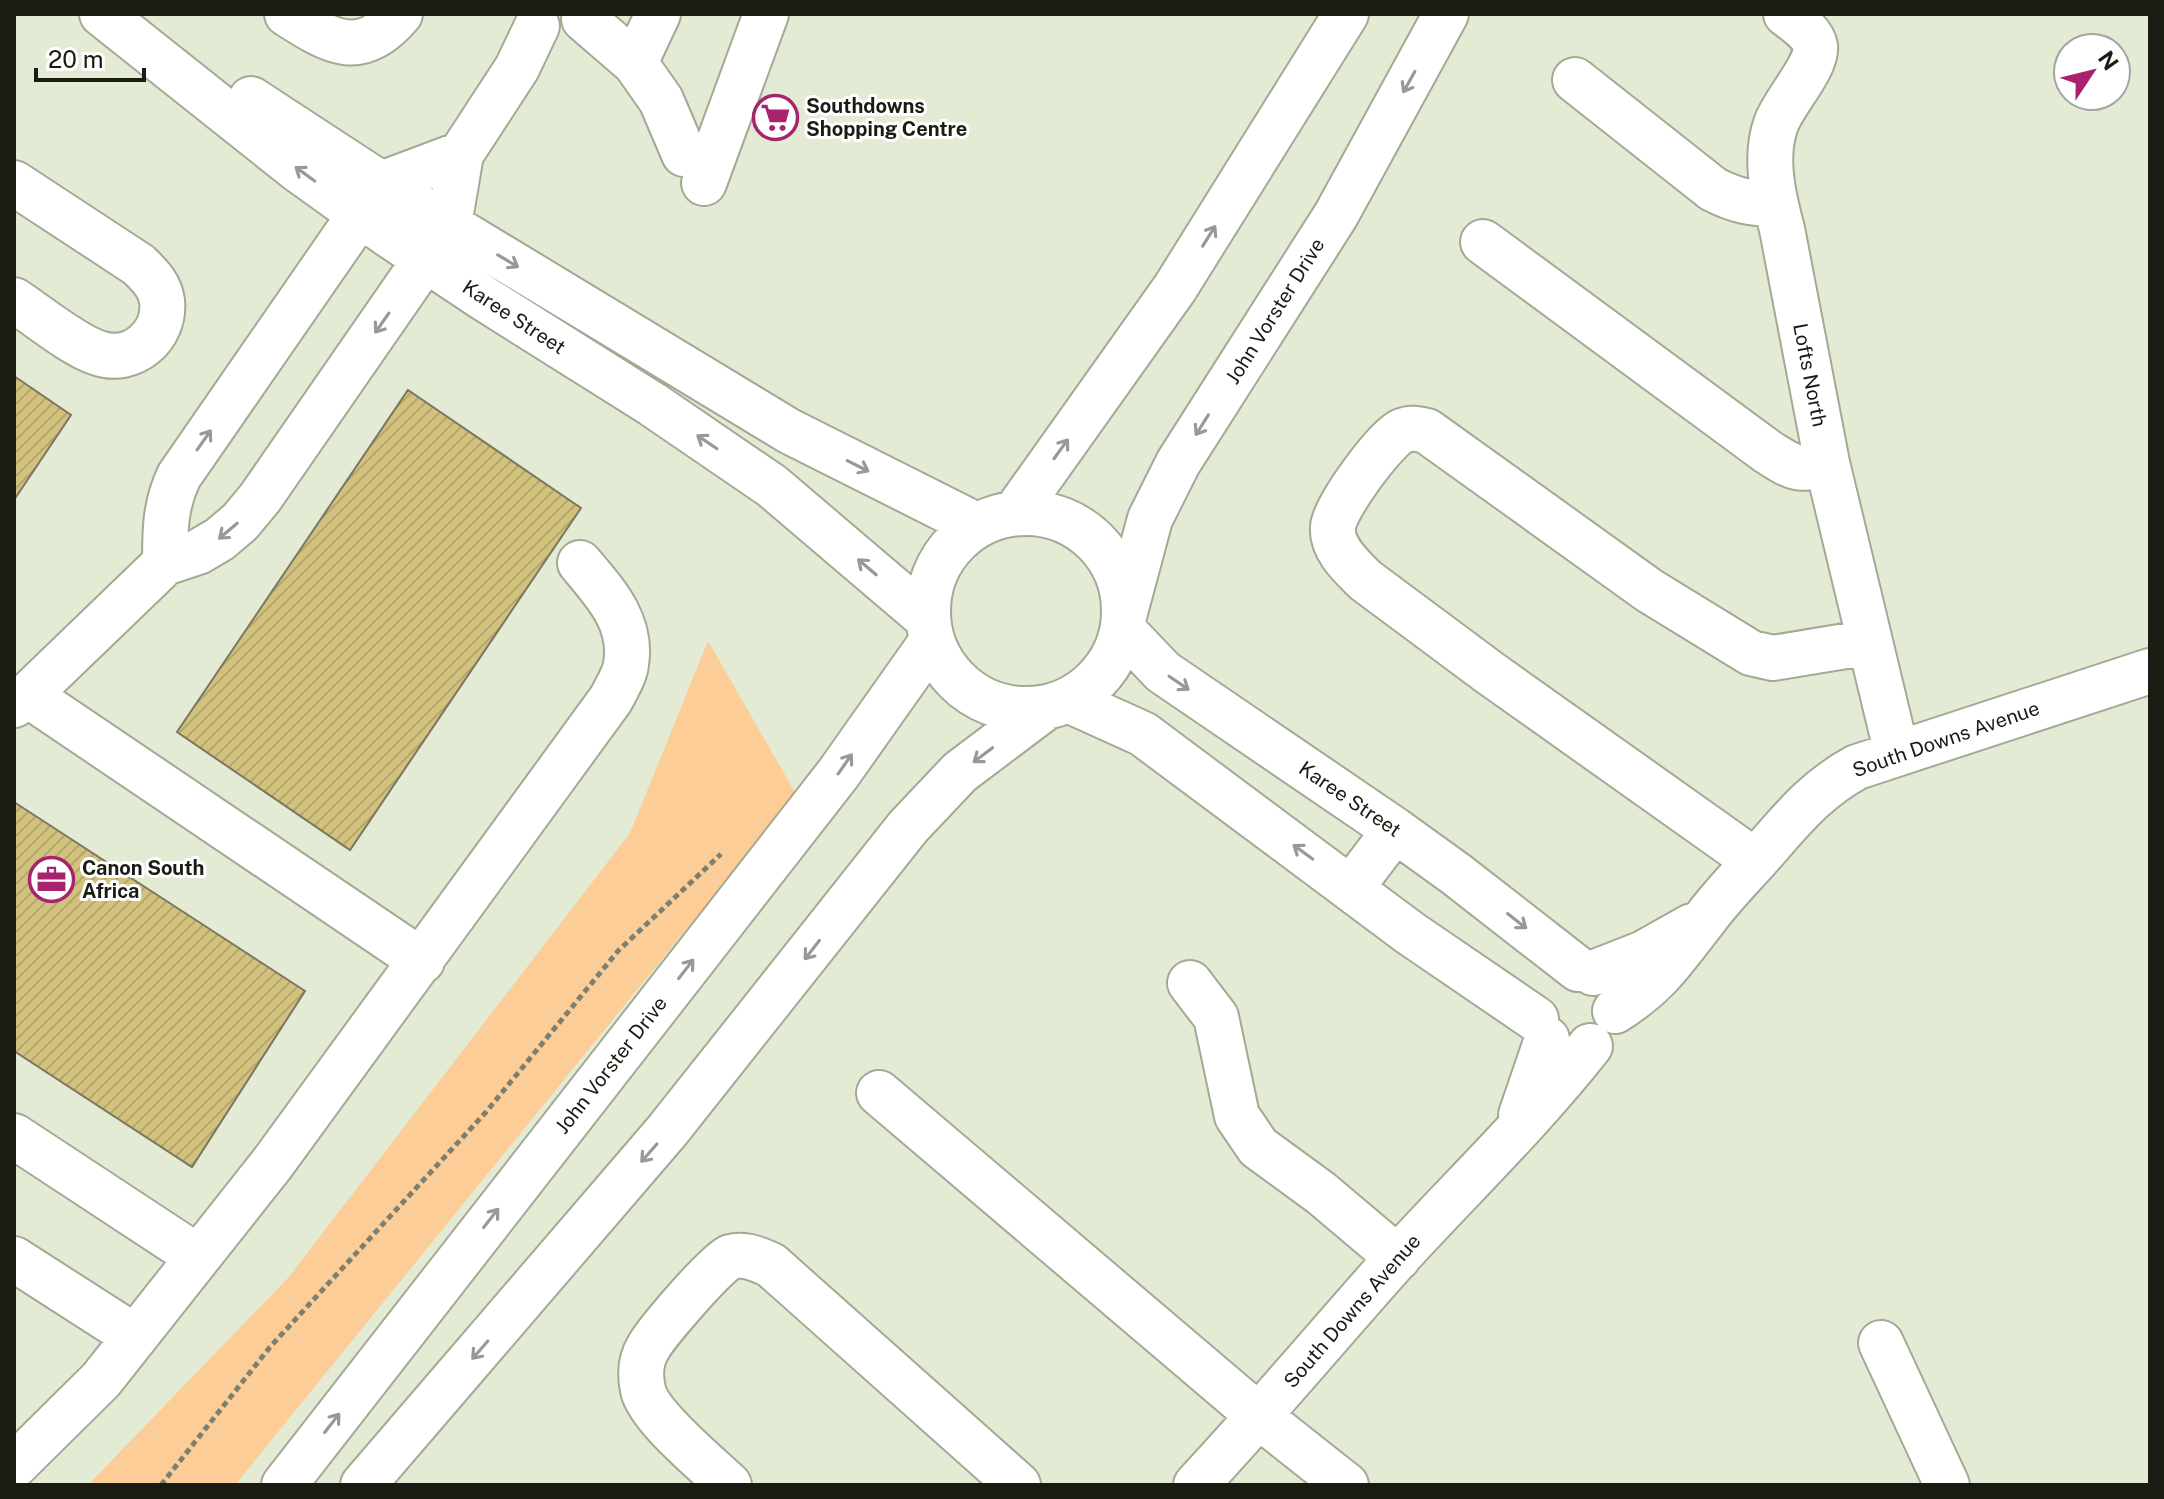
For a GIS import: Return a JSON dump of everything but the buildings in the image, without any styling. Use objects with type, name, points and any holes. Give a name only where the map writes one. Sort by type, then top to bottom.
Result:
[{"type":"street","name":"Karee Street","points":[[102,14],[297,169],[371,199]]},
{"type":"street","name":"Karee Street","points":[[108,14],[198,64],[371,199],[437,242],[789,431],[996,519]]},
{"type":"street","points":[[287,14],[328,37],[352,44],[374,37],[400,14]]},
{"type":"street","points":[[635,63],[658,14]]},
{"type":"street","points":[[422,961],[21,700],[165,563],[198,552],[220,539],[240,522],[260,498],[437,242],[461,154],[509,81],[531,20],[560,30],[573,27],[586,16],[635,63],[661,100],[694,169],[766,14]]},
{"type":"street","points":[[1346,14],[1175,288],[996,519],[948,549],[931,581],[929,630],[949,673],[976,696],[1009,708],[1057,704],[1143,734],[1410,933],[1568,1049],[1590,1046],[1608,1032],[1615,1011],[1610,988],[1585,971],[1567,969],[1547,979],[1536,997],[1541,1029]]},
{"type":"street","name":"John Vorster Drive","points":[[1123,623],[1150,519],[1178,463],[1336,215],[1446,14]]},
{"type":"street","name":"Lofts North","points":[[1786,14],[1810,36],[1815,46],[1813,59],[1776,123],[1771,149],[1775,204],[1827,463],[1897,754]]},
{"type":"street","points":[[1575,80],[1713,189],[1732,199],[1775,204]]},
{"type":"street","points":[[165,563],[165,520],[171,492],[179,476],[371,199],[461,154]]},
{"type":"street","points":[[14,183],[139,265],[155,282],[162,302],[156,331],[144,347],[119,357],[97,353],[14,300]]},
{"type":"street","name":"Karee Street","points":[[437,242],[485,299],[652,404],[772,486],[929,630]]},
{"type":"street","points":[[1483,242],[1768,452],[1794,468],[1806,469],[1827,463]]},
{"type":"street","points":[[1755,861],[1365,580],[1347,562],[1337,544],[1332,527],[1338,510],[1390,438],[1411,428],[1427,431],[1650,591],[1751,653],[1773,658],[1870,642]]},
{"type":"street","points":[[363,1485],[667,1131],[908,827],[960,772],[1057,704],[1093,684],[1112,659],[1123,623],[1120,583],[1104,552],[1080,529],[1049,515],[996,519]]},
{"type":"street","points":[[14,1466],[101,1380],[272,1164],[611,699],[626,665],[625,627],[611,601],[580,563]]},
{"type":"street","name":"Karee Street","points":[[1123,623],[1163,672],[1395,830],[1585,971]]},
{"type":"street","name":"John Vorster Drive","points":[[284,1485],[838,774],[929,630]]},
{"type":"street","name":"South Downs Avenue","points":[[1615,1011],[1654,983],[1672,964],[1704,919],[1800,810],[1830,781],[1857,767],[2150,671]]},
{"type":"street","points":[[1351,888],[1395,830]]},
{"type":"street","name":"South Downs Avenue","points":[[1585,971],[1644,953],[1704,919]]},
{"type":"street","points":[[1190,983],[1216,1017],[1237,1116],[1258,1147],[1321,1193],[1398,1258]]},
{"type":"street","name":"South Downs Avenue","points":[[1510,1139],[1528,1100],[1541,1029]]},
{"type":"street","name":"South Downs Avenue","points":[[1196,1485],[1260,1417],[1398,1258],[1538,1110],[1590,1046]]},
{"type":"street","points":[[879,1093],[1260,1417],[1346,1485]]},
{"type":"street","points":[[14,1136],[198,1257]]},
{"type":"street","points":[[729,1485],[658,1417],[644,1394],[640,1371],[648,1348],[713,1270],[727,1258],[748,1255],[771,1265],[1018,1485]]},
{"type":"street","points":[[14,1259],[134,1336]]},
{"type":"street","points":[[1881,1343],[1947,1485]]},
{"type":"path","points":[[161,1485],[270,1347],[486,1112],[618,951],[721,854]]},
{"type":"shaded area","points":[[708,641],[796,794],[235,1485],[88,1485],[288,1278],[630,833]]},
{"type":"place","name":"Southdowns Shopping Centre","points":[[775,118]]},
{"type":"place","name":"Canon South Africa","points":[[51,879]]}]
